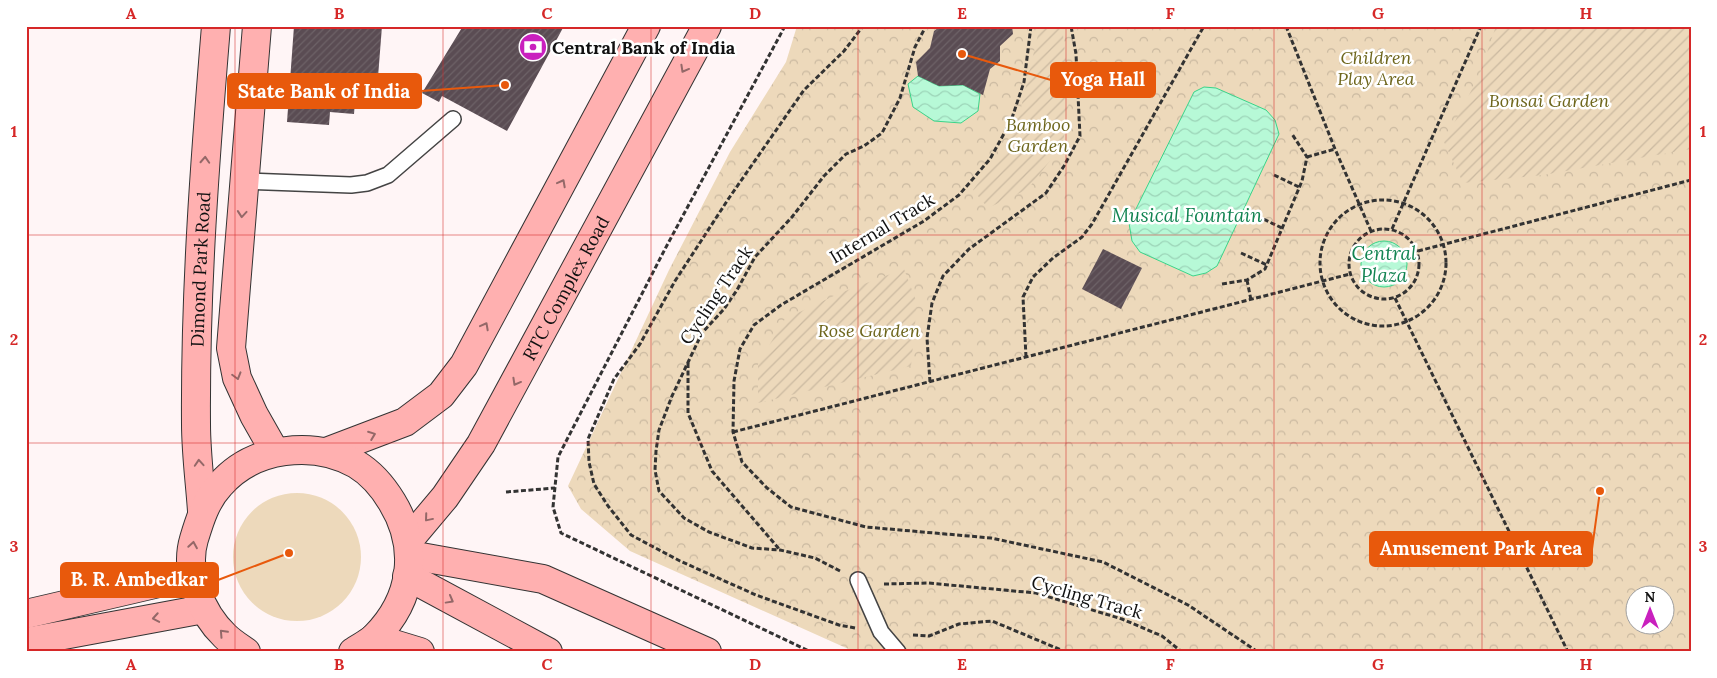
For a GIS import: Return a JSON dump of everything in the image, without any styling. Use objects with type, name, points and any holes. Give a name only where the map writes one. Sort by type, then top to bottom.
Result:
[{"type":"main road","name":"Dimond Park Road","points":[[202,511],[196,426],[198,299],[206,151],[216,26]]},
{"type":"main road","name":"Dimond Park Road","points":[[257,26],[231,348],[236,378],[275,452]]},
{"type":"main road","points":[[326,452],[404,422],[441,395],[464,365],[646,26]]},
{"type":"main road","name":"RTC Complex Road","points":[[408,558],[445,497],[481,444],[708,26]]},
{"type":"main road","points":[[246,652],[225,636],[204,609],[193,575],[193,542],[202,511],[220,484],[245,464],[275,452],[301,449],[326,452],[356,464],[381,484],[398,512],[408,558],[406,586],[394,614],[363,645]]},
{"type":"main road","points":[[408,558],[548,652]]},
{"type":"main road","points":[[408,558],[543,580],[707,652]]},
{"type":"main road","points":[[26,614],[193,575]]},
{"type":"main road","points":[[26,642],[204,609]]},
{"type":"main road","points":[[363,645],[420,652]]},
{"type":"lane","points":[[244,181],[351,185],[367,183],[388,175],[453,119]]},
{"type":"lane","points":[[858,580],[881,632],[898,652]]},
{"type":"path","points":[[785,26],[665,249],[558,457],[553,508],[561,533],[811,652]]},
{"type":"path","points":[[863,26],[844,51],[804,90],[729,198],[675,281],[640,344],[614,379],[588,439],[589,462],[594,484],[608,506],[631,535],[680,561],[756,595],[839,625],[897,635],[929,636],[959,624],[992,621],[1066,652]]},
{"type":"path","name":"Cycling Track","points":[[926,26],[915,46],[900,98],[882,133],[864,146],[846,154],[824,176],[792,218],[755,257],[724,309],[702,333],[672,396],[659,430],[655,470],[658,491],[684,518],[709,532],[752,548],[780,550],[815,558],[858,580],[888,584],[928,583],[1036,593],[1122,619],[1162,636],[1182,652]]},
{"type":"path","name":"Internal Track","points":[[1031,26],[1024,82],[1011,121],[990,159],[958,195],[924,221],[781,305],[754,326],[740,349],[734,381],[733,432],[742,462],[767,488],[791,506],[866,527],[991,538],[1104,562],[1188,605],[1258,652]]},
{"type":"path","points":[[930,382],[927,338],[932,303],[943,276],[969,249],[1046,192],[1064,166],[1080,136],[1076,54],[1071,26]]},
{"type":"path","points":[[1026,357],[1023,297],[1033,277],[1053,258],[1082,237],[1092,224],[1204,26]]},
{"type":"path","points":[[1286,26],[1335,149],[1371,231]]},
{"type":"path","points":[[1392,229],[1481,26]]},
{"type":"path","points":[[1222,284],[1246,280],[1265,269],[1300,187],[1307,157],[1292,134]]},
{"type":"path","points":[[1307,157],[1335,149]]},
{"type":"path","points":[[1274,175],[1300,187]]},
{"type":"path","points":[[1418,251],[1691,180]]},
{"type":"path","points":[[1375,201],[1390,201],[1402,204],[1421,213],[1435,227],[1444,244],[1446,263],[1444,281],[1436,298],[1424,312],[1406,322],[1387,326],[1366,324],[1347,315],[1332,300],[1322,281],[1320,263],[1322,244],[1331,227],[1344,214],[1360,205],[1375,201]]},
{"type":"path","points":[[1257,216],[1282,228]]},
{"type":"path","points":[[1380,228],[1392,229],[1402,233],[1411,240],[1418,251],[1419,268],[1414,284],[1405,292],[1395,298],[1383,300],[1371,297],[1361,291],[1353,282],[1350,274],[1349,260],[1352,248],[1359,239],[1371,231],[1380,228]]},
{"type":"path","points":[[1241,252],[1267,264]]},
{"type":"path","points":[[733,432],[1350,274]]},
{"type":"path","points":[[1246,280],[1251,300]]},
{"type":"path","points":[[1395,298],[1568,652]]},
{"type":"path","points":[[688,361],[688,413],[712,471],[780,550]]},
{"type":"path","points":[[506,492],[555,488]]},
{"type":"green space","name":"Children Play Area","points":[[797,26],[1691,26],[1691,652],[855,652],[630,551],[581,509],[568,486],[669,270],[730,152],[786,62]]},
{"type":"green space","name":"Bamboo Garden","points":[[1040,26],[1062,26],[1070,96],[1063,144],[1028,189],[988,208],[973,190],[1006,145],[1020,112]]},
{"type":"green space","name":"Bonsai Garden","points":[[1496,26],[1691,26],[1691,149],[1543,175],[1463,183],[1444,142],[1479,76]]},
{"type":"green space","name":"Rose Garden","points":[[904,269],[917,303],[911,366],[758,403],[758,364],[785,319],[840,293]]},
{"type":"green space","points":[[297,493],[310,494],[322,498],[342,512],[356,532],[360,544],[360,570],[356,582],[342,602],[322,616],[310,620],[297,621],[284,620],[272,616],[252,602],[238,582],[234,570],[233,557],[234,544],[238,532],[252,512],[272,498],[284,494]]},
{"type":"water","points":[[918,76],[939,86],[963,85],[980,94],[978,111],[961,123],[934,121],[913,107],[908,84]]},
{"type":"water","name":"Musical Fountain","points":[[1204,87],[1216,88],[1266,110],[1275,120],[1279,134],[1217,266],[1206,273],[1193,276],[1140,252],[1132,241],[1129,223],[1194,92]]},
{"type":"water","name":"Central Plaza","points":[[1389,241],[1393,242],[1403,251],[1406,255],[1406,273],[1397,283],[1389,287],[1379,287],[1371,283],[1362,273],[1361,259],[1365,251],[1375,242]]},
{"type":"building","points":[[294,26],[382,26],[377,90],[356,89],[354,114],[330,112],[329,125],[287,122]]},
{"type":"building","points":[[463,26],[564,26],[507,131],[442,96],[439,102],[422,93]]},
{"type":"building","points":[[941,26],[1012,26],[1013,34],[1000,46],[1000,61],[990,69],[983,95],[963,85],[939,86],[918,76],[916,62],[930,48],[934,31]]},
{"type":"building","points":[[1103,249],[1142,268],[1121,309],[1082,289]]},
{"type":"place","name":"Central Bank of India","points":[[533,47]]},
{"type":"place","name":"Yoga Hall","points":[[962,54]]},
{"type":"place","name":"State Bank of India","points":[[505,85]]},
{"type":"place","name":"Amusement Park Area","points":[[1600,491]]},
{"type":"place","name":"B. R. Ambedkar","points":[[289,553]]}]
